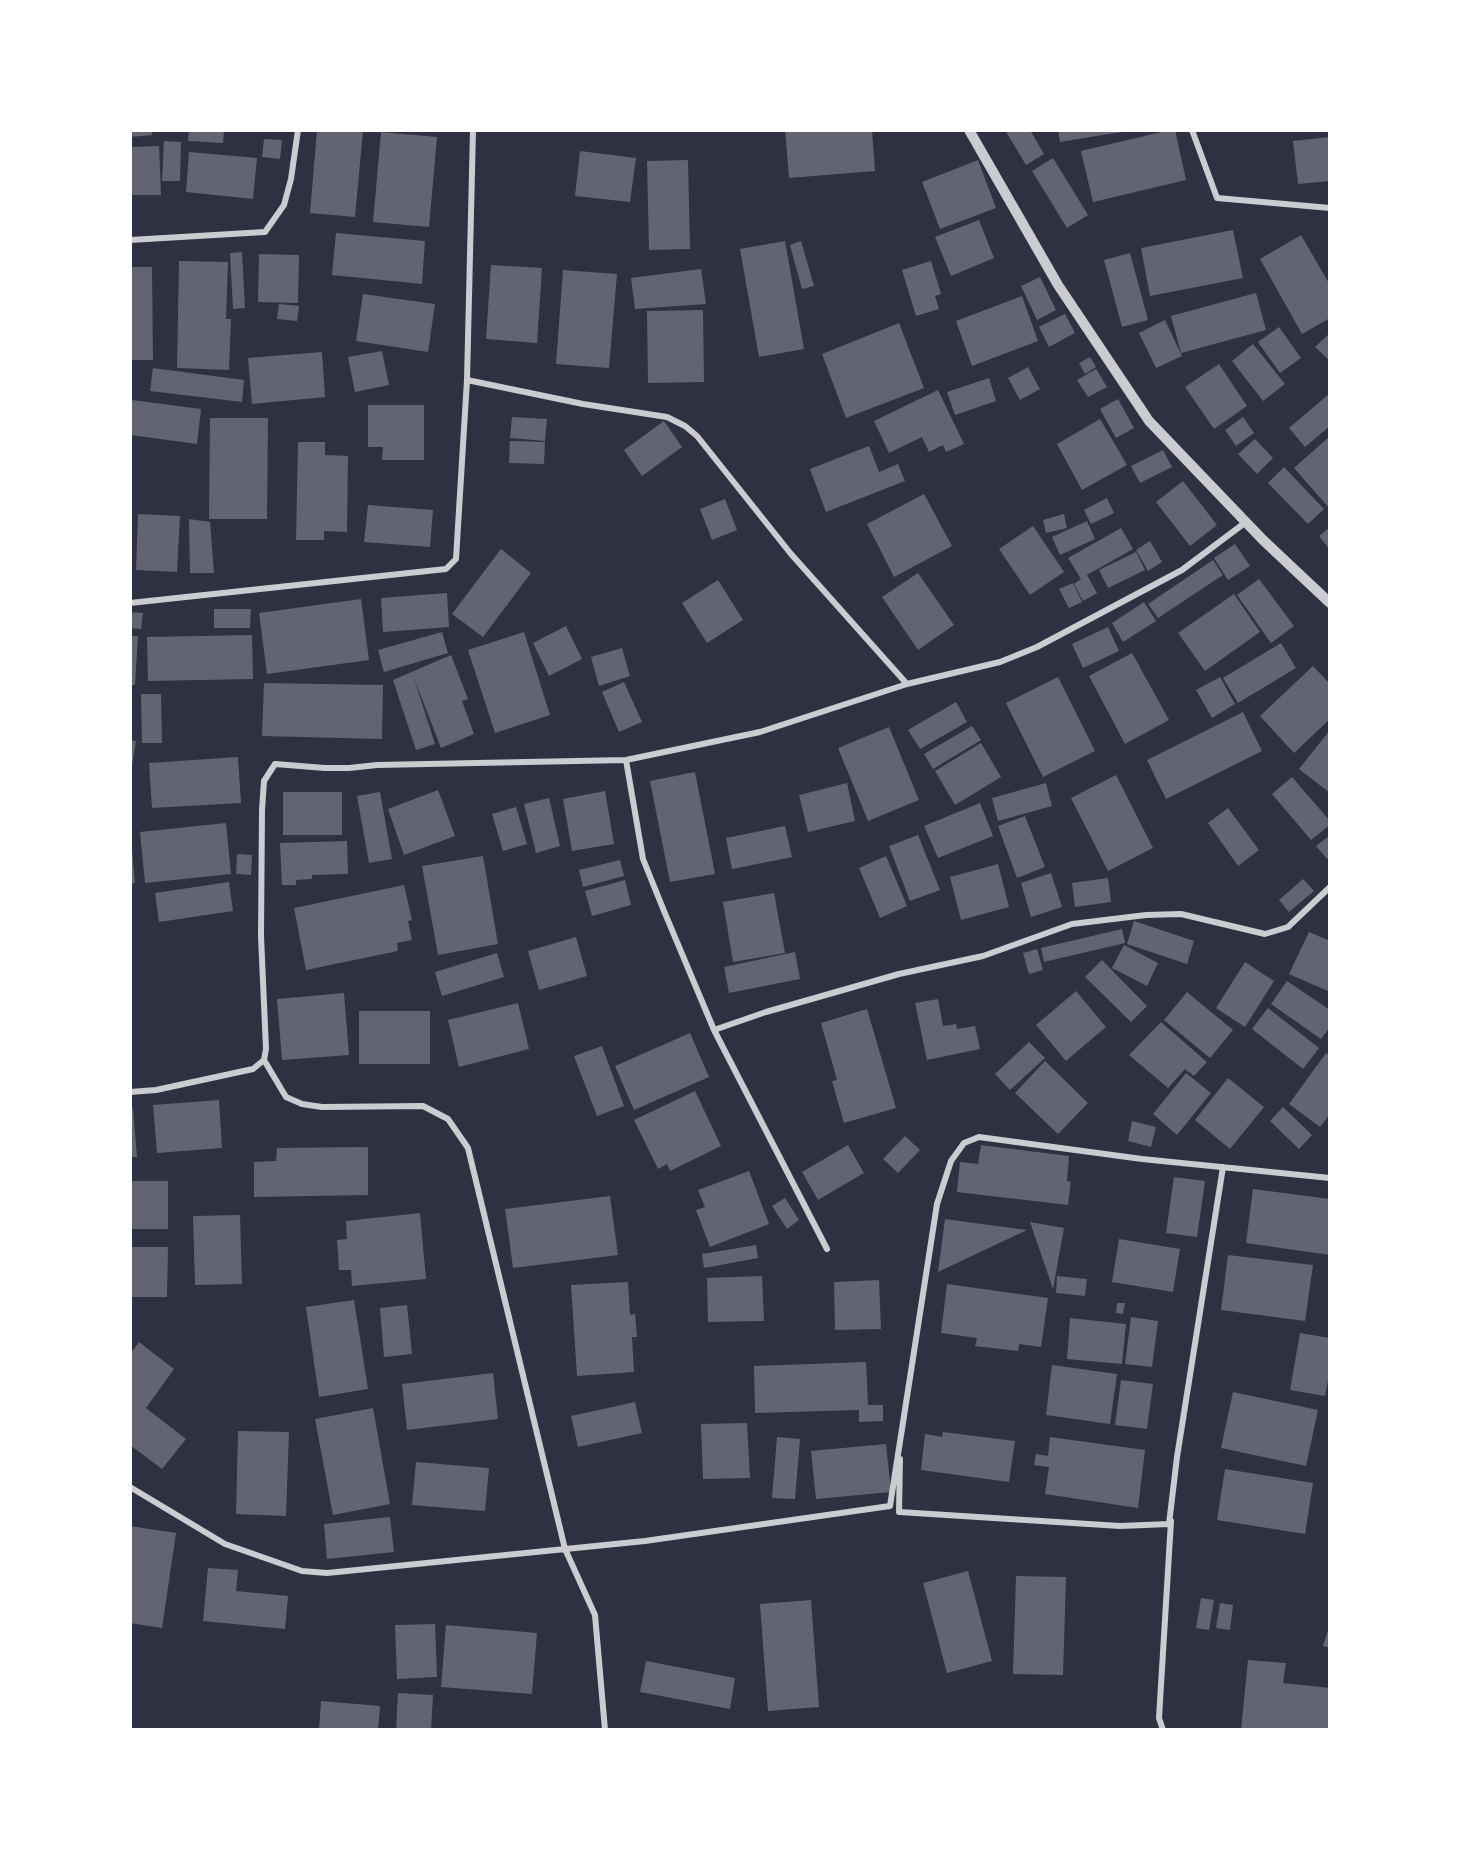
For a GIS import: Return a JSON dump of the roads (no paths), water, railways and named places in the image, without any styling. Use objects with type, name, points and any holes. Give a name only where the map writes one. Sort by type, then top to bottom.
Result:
[{"type":"street","points":[[130,240],[265,232],[284,205],[291,179],[298,130]]},
{"type":"street","points":[[130,603],[446,569],[456,559],[467,380],[473,130]]},
{"type":"street","points":[[969,130],[1058,285],[1149,421],[1246,522],[1329,603]]},
{"type":"street","points":[[1192,130],[1217,198],[1329,208]]},
{"type":"street","points":[[467,380],[584,405],[667,417],[685,426],[697,436],[791,554],[908,684]]},
{"type":"street","points":[[130,1092],[156,1090],[253,1069],[264,1060],[266,1049],[261,936],[262,810],[264,781],[275,764],[349,768],[377,765],[626,759],[760,732],[908,684],[1000,662],[1037,647],[1182,570],[1246,522]]},
{"type":"street","points":[[626,759],[644,859],[714,1030],[827,1249]]},
{"type":"street","points":[[714,1030],[766,1012],[899,974],[983,956],[1072,924],[1146,915],[1181,914],[1265,934],[1288,927],[1329,887]]},
{"type":"street","points":[[264,1060],[286,1097],[294,1101],[322,1107],[423,1106],[448,1119],[468,1148],[565,1549],[595,1615],[605,1730]]},
{"type":"street","points":[[130,1487],[225,1544],[302,1571],[327,1573],[645,1541],[890,1506],[937,1204],[951,1161],[964,1143],[979,1137],[1329,1178]]},
{"type":"street","points":[[901,1435],[899,1512],[1120,1526],[1169,1524],[1222,1167]]},
{"type":"street","points":[[1163,1730],[1159,1718],[1174,1482]]}]
